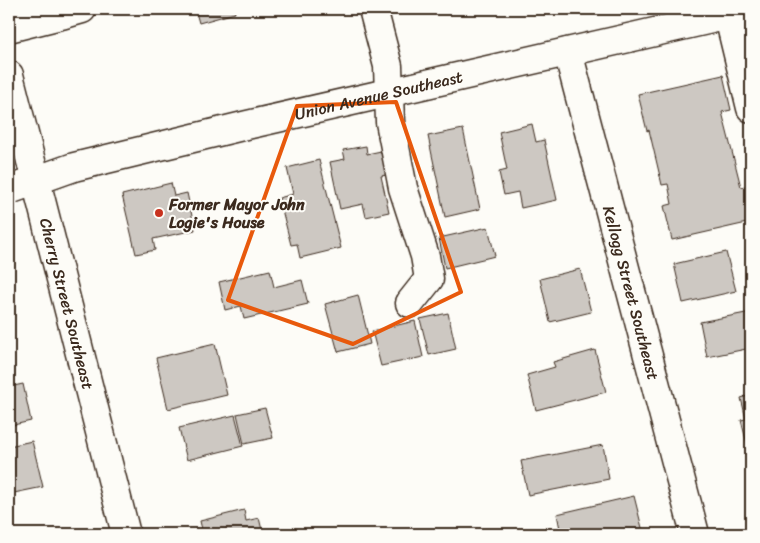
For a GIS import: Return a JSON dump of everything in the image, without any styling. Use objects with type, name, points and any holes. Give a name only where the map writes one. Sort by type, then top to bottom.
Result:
[{"type":"street","points":[[9,28],[82,9]]},
{"type":"street","points":[[373,9],[388,66],[390,122],[403,188],[424,256],[429,279],[410,303]]},
{"type":"street","points":[[735,11],[751,108]]},
{"type":"street","name":"Union Avenue Southeast","points":[[9,190],[74,167],[568,52],[735,11]]},
{"type":"street","name":"Kellogg Street Southeast","points":[[568,52],[694,534]]},
{"type":"street","name":"Cherry Street Southeast","points":[[9,75],[126,534]]},
{"type":"highlighted area","points":[[396,102],[461,292],[353,344],[228,300],[297,106]]},
{"type":"building","points":[[195,9],[234,9],[235,13],[199,23]]},
{"type":"building","points":[[723,75],[731,110],[722,112],[741,187],[749,185],[751,194],[751,222],[672,240],[664,206],[672,204],[668,184],[662,185],[638,94]]},
{"type":"building","points":[[532,124],[536,142],[544,140],[557,200],[521,208],[518,192],[504,195],[499,172],[507,170],[499,132]]},
{"type":"building","points":[[463,129],[480,209],[445,217],[428,136]]},
{"type":"building","points":[[366,146],[367,154],[381,151],[387,175],[381,176],[389,212],[366,217],[363,204],[340,209],[330,162],[345,159],[343,150]]},
{"type":"building","points":[[319,160],[341,248],[300,258],[297,244],[291,245],[279,198],[293,194],[287,168]]},
{"type":"building","name":"Former Mayor John Logie's House","points":[[171,183],[174,196],[187,193],[195,230],[153,239],[155,250],[136,254],[122,195]]},
{"type":"building","points":[[488,227],[495,256],[445,268],[439,238]]},
{"type":"building","points":[[726,252],[736,291],[683,303],[674,264]]},
{"type":"building","points":[[580,269],[591,312],[550,322],[540,279]]},
{"type":"building","points":[[270,270],[274,287],[302,280],[308,304],[244,319],[241,306],[225,310],[219,282]]},
{"type":"building","points":[[358,295],[370,344],[338,352],[325,304]]},
{"type":"building","points":[[751,312],[751,348],[707,357],[700,322]]},
{"type":"building","points":[[448,313],[456,349],[429,355],[420,319]]},
{"type":"building","points":[[415,321],[423,357],[381,366],[372,331]]},
{"type":"building","points":[[215,344],[227,395],[168,409],[156,358]]},
{"type":"building","points":[[595,350],[606,392],[536,410],[527,375],[555,367],[553,362]]},
{"type":"building","points":[[23,384],[31,421],[9,426],[9,387]]},
{"type":"building","points":[[751,395],[751,452],[749,452],[741,420],[746,419],[741,398]]},
{"type":"building","points":[[265,408],[273,438],[244,444],[237,414]]},
{"type":"building","points":[[235,415],[243,446],[187,460],[179,428]]},
{"type":"building","points":[[32,441],[43,487],[9,494],[9,446]]},
{"type":"building","points":[[603,445],[609,479],[528,495],[521,461]]},
{"type":"building","points":[[634,496],[643,532],[632,534],[561,534],[557,514]]},
{"type":"building","points":[[244,510],[246,521],[259,518],[263,534],[203,534],[200,521]]},
{"type":"place","name":"Former Mayor John Logie's House","points":[[159,213]]}]
